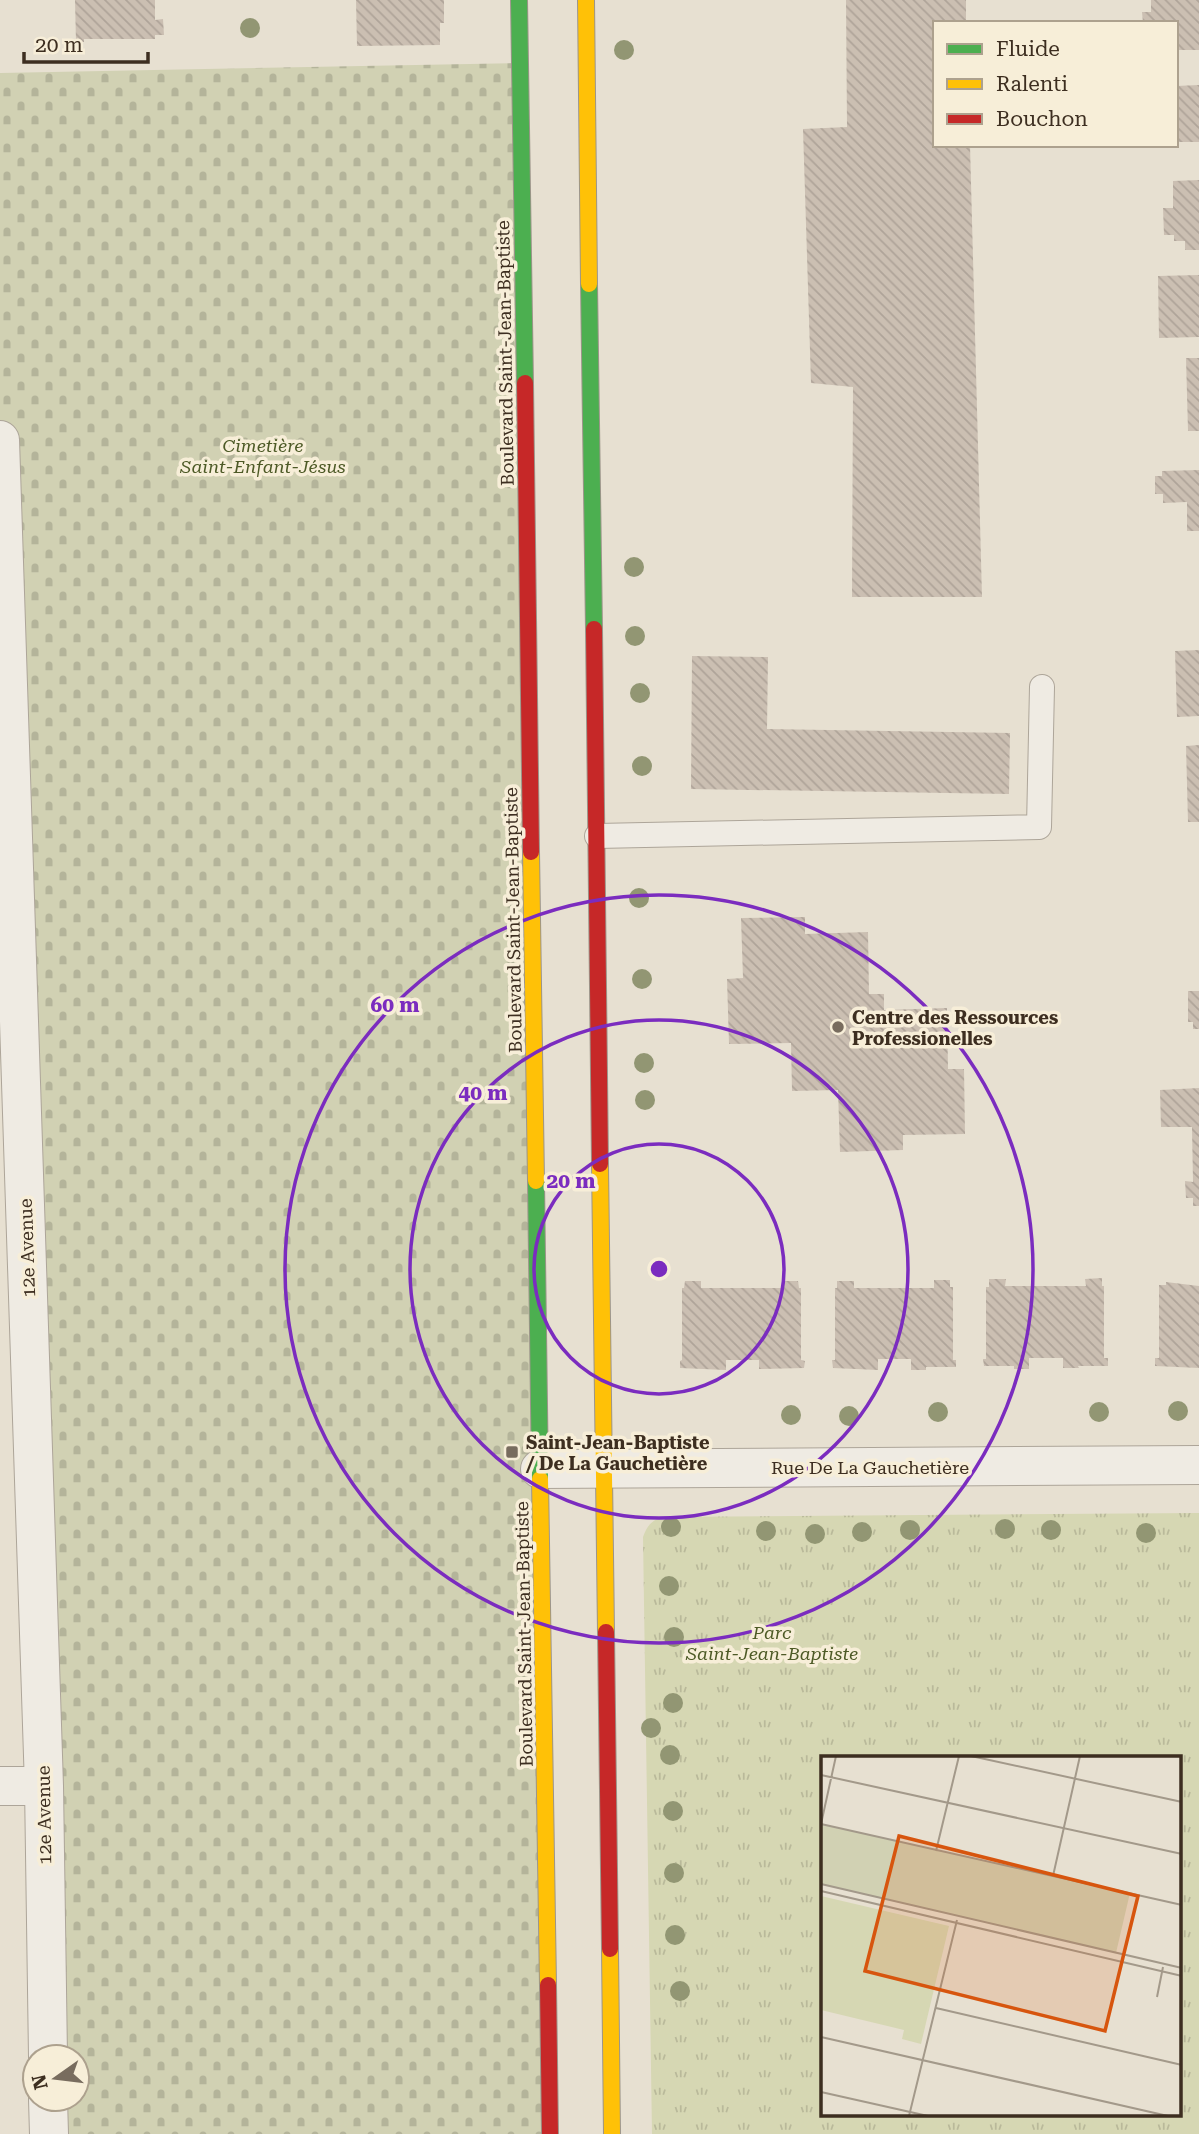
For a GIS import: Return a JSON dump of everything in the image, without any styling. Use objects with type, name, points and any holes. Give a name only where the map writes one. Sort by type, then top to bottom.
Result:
[{"type":"main road","name":"Boulevard Saint-Jean-Baptiste","points":[[519,0],[551,2134]]},
{"type":"main road","points":[[586,0],[612,2134]]},
{"type":"street","name":"12e Avenue","points":[[0,440],[6,758],[44,1786],[48,2043]]},
{"type":"street","name":"Rue De La Gauchetière","points":[[540,1469],[1199,1465]]},
{"type":"street","points":[[0,1786],[44,1786]]},
{"type":"street","points":[[48,2113],[49,2134]]},
{"type":"lane","points":[[597,836],[1039,827],[1042,687]]},
{"type":"green space","name":"Cimetière Saint-Enfant-Jésus","points":[[520,63],[550,2134],[49,2134],[48,2113],[91,2113],[91,2043],[48,2043],[0,440],[0,73]]},
{"type":"green space","name":"Parc Saint-Jean-Baptiste","points":[[1199,1513],[1199,2134],[652,2134],[643,1537],[655,1520],[662,1517]]},
{"type":"building","points":[[75,0],[155,0],[155,20],[163,19],[164,35],[155,35],[155,39],[84,39],[84,42],[76,42]]},
{"type":"building","points":[[356,0],[444,0],[440,45],[357,46]]},
{"type":"building","points":[[846,0],[966,0],[966,21],[933,21],[933,147],[970,147],[982,597],[852,597],[853,387],[811,383],[803,129],[847,127]]},
{"type":"building","points":[[1151,0],[1199,0],[1199,50],[1178,50],[1178,21],[1143,21],[1142,12],[1151,12]]},
{"type":"building","points":[[1199,85],[1199,142],[1178,142],[1178,86]]},
{"type":"building","points":[[1199,180],[1199,250],[1185,250],[1185,241],[1174,241],[1174,235],[1164,235],[1163,208],[1173,208],[1173,181]]},
{"type":"building","points":[[1199,275],[1199,337],[1159,338],[1158,276]]},
{"type":"building","points":[[1186,358],[1199,358],[1199,431],[1188,431]]},
{"type":"building","points":[[1199,470],[1199,531],[1187,531],[1187,502],[1163,503],[1163,494],[1155,494],[1155,476],[1162,476],[1162,471]]},
{"type":"building","points":[[1199,650],[1199,716],[1177,717],[1175,651]]},
{"type":"building","points":[[692,656],[768,657],[767,729],[1010,733],[1009,794],[691,789]]},
{"type":"building","points":[[1199,745],[1199,822],[1188,822],[1186,746]]},
{"type":"building","name":"Centre des Ressources Professionelles","points":[[805,917],[805,934],[868,932],[869,994],[884,994],[884,1010],[947,1008],[948,1069],[964,1069],[965,1134],[903,1135],[903,1150],[840,1152],[838,1090],[792,1091],[791,1043],[729,1044],[727,979],[743,978],[741,918]]},
{"type":"building","points":[[1188,991],[1199,991],[1199,1029],[1193,1029],[1193,1022],[1188,1022]]},
{"type":"building","points":[[1199,1088],[1199,1206],[1193,1206],[1193,1198],[1186,1198],[1185,1181],[1193,1182],[1192,1127],[1161,1127],[1160,1090]]},
{"type":"building","points":[[1102,1278],[1104,1358],[1108,1358],[1108,1366],[1063,1368],[1063,1358],[1029,1358],[1029,1369],[984,1366],[986,1287],[989,1287],[989,1279],[1006,1279],[1005,1286],[1086,1286],[1085,1279]]},
{"type":"building","points":[[934,1280],[950,1280],[950,1287],[953,1287],[953,1360],[956,1360],[956,1367],[911,1370],[911,1359],[878,1359],[878,1370],[833,1368],[837,1281],[854,1281],[854,1288],[934,1288]]},
{"type":"building","points":[[685,1281],[701,1281],[701,1288],[782,1288],[782,1281],[798,1281],[801,1288],[801,1360],[805,1361],[804,1368],[759,1369],[759,1360],[726,1360],[726,1370],[680,1368],[682,1288]]},
{"type":"building","points":[[1166,1282],[1199,1286],[1199,1368],[1155,1366],[1155,1358],[1159,1358],[1159,1285],[1166,1285]]},
{"type":"traffic: fast","points":[[519,0],[525,383]]},
{"type":"traffic: fast","points":[[589,284],[594,629]]},
{"type":"traffic: fast","points":[[536,1181],[540,1479]]},
{"type":"traffic: slow","points":[[586,0],[589,284]]},
{"type":"traffic: slow","points":[[531,852],[536,1181]]},
{"type":"traffic: slow","points":[[600,1164],[606,1632]]},
{"type":"traffic: slow","points":[[540,1479],[548,1985]]},
{"type":"traffic: slow","points":[[610,1949],[612,2134]]},
{"type":"traffic: jam","points":[[525,383],[531,852]]},
{"type":"traffic: jam","points":[[594,629],[600,1164]]},
{"type":"traffic: jam","points":[[606,1632],[610,1949]]},
{"type":"traffic: jam","points":[[548,1985],[550,2134]]},
{"type":"place","name":"Centre des Ressources Professionelles","points":[[838,1027]]},
{"type":"place","name":"Saint-Jean-Baptiste / De La Gauchetière","points":[[512,1452]]}]
